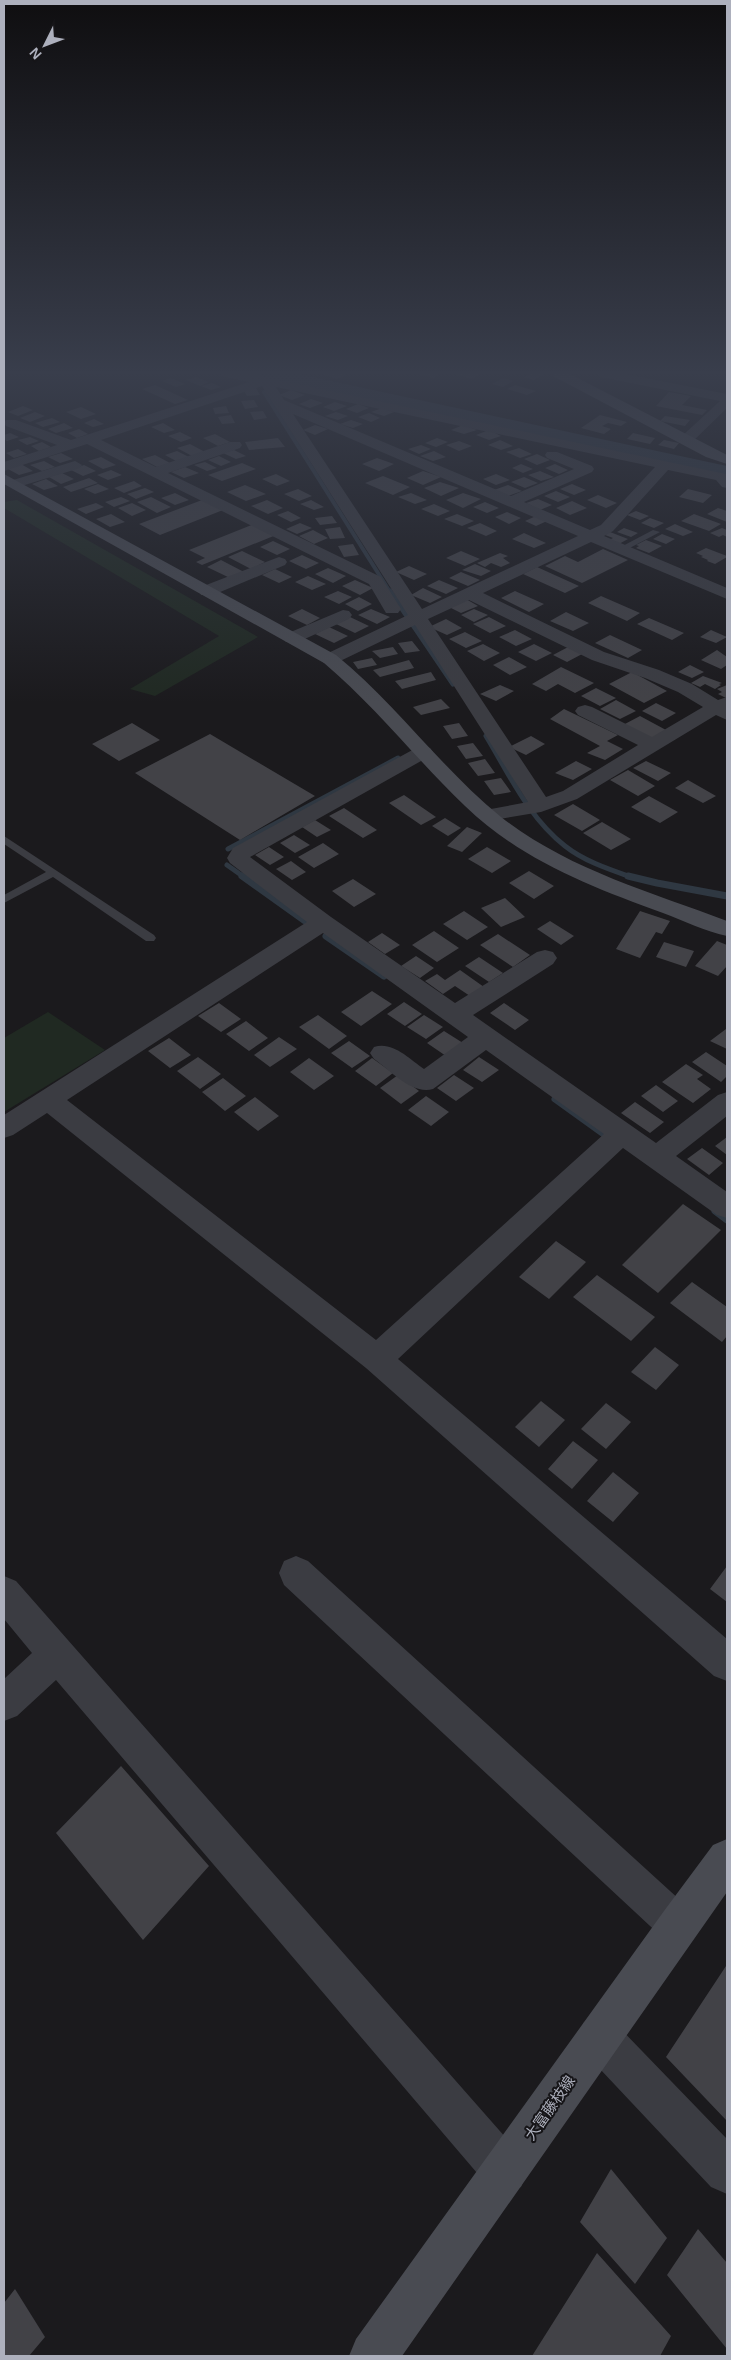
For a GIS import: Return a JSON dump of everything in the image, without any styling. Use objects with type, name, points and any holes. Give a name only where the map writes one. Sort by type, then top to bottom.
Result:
[{"type":"street","points":[[14,483],[330,659],[354,677],[456,788],[487,815],[525,843],[562,863],[630,892],[727,928]]},
{"type":"street","points":[[177,483],[374,581],[411,621]]},
{"type":"street","points":[[328,483],[411,621],[535,807]]},
{"type":"street","points":[[467,483],[727,594]]},
{"type":"street","points":[[511,502],[554,483]]},
{"type":"street","points":[[330,659],[607,528],[649,483]]},
{"type":"street","points":[[207,591],[279,562]]},
{"type":"street","points":[[469,593],[598,656],[652,674],[723,708]]},
{"type":"street","points":[[292,638],[343,615]]},
{"type":"street","points":[[487,815],[535,807],[570,795],[653,745],[723,708]]},
{"type":"street","points":[[585,711],[653,745]]},
{"type":"street","points":[[423,752],[241,853],[238,858],[323,922],[727,1207]]},
{"type":"street","points":[[4,1128],[323,922]]},
{"type":"street","points":[[455,1015],[545,958]]},
{"type":"street","points":[[383,1053],[424,1082],[486,1037]]},
{"type":"street","points":[[49,1100],[378,1359],[727,1663]]},
{"type":"street","points":[[656,1157],[727,1102]]},
{"type":"street","points":[[378,1359],[622,1133]]},
{"type":"street","points":[[296,1573],[678,1925]]},
{"type":"street","points":[[4,1593],[505,2171]]},
{"type":"street","points":[[4,1703],[57,1655]]},
{"type":"street","name":"大富藤枝線","points":[[373,2356],[678,1925],[727,1859]]},
{"type":"street","points":[[599,2037],[727,2171]]},
{"type":"lane","points":[[620,549],[656,532]]},
{"type":"lane","points":[[4,839],[150,938]]},
{"type":"lane","points":[[4,900],[53,873]]},
{"type":"shaded area","points":[[17,500],[258,637],[155,696],[130,689],[219,636],[4,508],[4,502]]},
{"type":"shaded area","points":[[48,1012],[105,1050],[4,1112],[4,1038]]},
{"type":"building","points":[[53,483],[58,486],[44,490],[32,484]]},
{"type":"building","points":[[74,483],[98,483],[71,492],[63,487]]},
{"type":"building","points":[[128,483],[137,483],[142,486],[124,493],[114,488]]},
{"type":"building","points":[[271,483],[284,483],[277,486]]},
{"type":"building","points":[[365,483],[401,483],[410,487],[393,495]]},
{"type":"building","points":[[437,483],[444,483],[459,488],[441,496],[424,488]]},
{"type":"building","points":[[514,483],[538,483],[525,488]]},
{"type":"building","points":[[98,484],[109,489],[95,494],[84,489]]},
{"type":"building","points":[[572,484],[586,490],[574,495],[560,489]]},
{"type":"building","points":[[245,485],[266,494],[246,501],[227,492]]},
{"type":"building","points":[[508,485],[522,491],[508,496],[494,490]]},
{"type":"building","points":[[145,488],[154,492],[136,499],[127,494]]},
{"type":"building","points":[[298,489],[312,496],[299,501],[284,494]]},
{"type":"building","points":[[688,489],[712,495],[703,503],[679,497]]},
{"type":"building","points":[[556,491],[570,497],[558,502],[544,496]]},
{"type":"building","points":[[175,493],[189,500],[175,505],[161,498]]},
{"type":"building","points":[[411,493],[427,500],[415,504],[398,497]]},
{"type":"building","points":[[463,493],[481,499],[463,508],[446,500]]},
{"type":"building","points":[[598,495],[617,503],[606,508],[587,500]]},
{"type":"building","points":[[121,497],[130,501],[114,507],[105,502]]},
{"type":"building","points":[[151,497],[171,507],[157,513],[137,502]]},
{"type":"building","points":[[538,499],[552,505],[540,510],[526,503]]},
{"type":"building","points":[[202,500],[223,510],[160,535],[139,524]]},
{"type":"building","points":[[267,500],[283,508],[268,514],[251,506]]},
{"type":"building","points":[[311,500],[324,507],[314,510],[300,504]]},
{"type":"building","points":[[572,501],[587,508],[570,515],[556,508]]},
{"type":"building","points":[[485,502],[499,508],[487,513],[473,507]]},
{"type":"building","points":[[96,503],[104,507],[86,514],[77,509]]},
{"type":"building","points":[[132,503],[146,510],[132,516],[118,508]]},
{"type":"building","points":[[434,504],[450,511],[438,516],[421,509]]},
{"type":"building","points":[[718,508],[727,511],[727,522],[707,514]]},
{"type":"building","points":[[288,511],[301,518],[291,522],[277,515]]},
{"type":"building","points":[[636,511],[649,516],[640,520],[627,515]]},
{"type":"building","points":[[507,512],[521,518],[509,524],[495,517]]},
{"type":"building","points":[[111,514],[125,522],[110,527],[96,519]]},
{"type":"building","points":[[457,514],[474,521],[462,526],[444,519]]},
{"type":"building","points":[[694,514],[721,524],[709,531],[681,521]]},
{"type":"building","points":[[332,516],[337,523],[320,525],[315,518]]},
{"type":"building","points":[[536,516],[547,521],[536,526],[525,521]]},
{"type":"building","points":[[650,518],[664,523],[654,528],[641,523]]},
{"type":"building","points":[[300,523],[312,528],[297,534],[286,529]]},
{"type":"building","points":[[480,523],[497,531],[486,536],[467,528]]},
{"type":"building","points":[[254,524],[276,535],[202,565],[196,562],[205,558],[189,550]]},
{"type":"building","points":[[675,524],[693,532],[683,536],[665,529]]},
{"type":"building","points":[[340,527],[345,538],[330,539],[325,529]]},
{"type":"building","points":[[624,528],[638,533],[631,537],[617,532]]},
{"type":"building","points":[[722,528],[727,530],[727,537],[723,535],[719,537],[710,533]]},
{"type":"building","points":[[313,530],[328,538],[314,544],[299,536]]},
{"type":"building","points":[[610,532],[628,539],[617,545],[607,541],[613,538],[605,535]]},
{"type":"building","points":[[524,533],[546,543],[534,548],[512,539]]},
{"type":"building","points":[[662,534],[675,539],[666,544],[653,539]]},
{"type":"building","points":[[646,540],[662,546],[649,553],[636,548],[639,546],[636,545]]},
{"type":"building","points":[[273,541],[290,549],[277,555],[260,547]]},
{"type":"building","points":[[353,544],[359,555],[344,557],[338,546]]},
{"type":"building","points":[[706,548],[727,557],[715,564],[707,561],[701,557],[703,556],[696,553]]},
{"type":"building","points":[[603,549],[628,560],[582,583],[545,566],[565,556],[578,562]]},
{"type":"building","points":[[242,551],[265,562],[251,569],[228,557]]},
{"type":"building","points":[[461,551],[480,559],[465,566],[446,558]]},
{"type":"building","points":[[500,553],[508,556],[503,558],[510,563],[501,567],[491,563],[485,567],[477,563]]},
{"type":"building","points":[[302,555],[319,563],[306,569],[289,561]]},
{"type":"building","points":[[221,560],[244,572],[230,578],[207,567]]},
{"type":"building","points":[[475,564],[491,571],[481,576],[462,570]]},
{"type":"building","points":[[409,566],[427,574],[414,580],[396,572]]},
{"type":"building","points":[[537,567],[579,586],[565,593],[523,574]]},
{"type":"building","points":[[328,568],[346,576],[333,583],[315,574]]},
{"type":"building","points":[[275,569],[292,577],[279,583],[262,575]]},
{"type":"building","points":[[461,572],[480,580],[468,586],[449,578]]},
{"type":"building","points":[[308,576],[326,584],[312,590],[295,582]]},
{"type":"building","points":[[355,580],[373,588],[360,595],[342,586]]},
{"type":"building","points":[[439,580],[458,588],[446,594],[427,586]]},
{"type":"building","points":[[423,588],[442,597],[430,603],[411,595]]},
{"type":"building","points":[[338,591],[352,597],[339,604],[324,597]]},
{"type":"building","points":[[515,591],[544,604],[529,612],[501,598]]},
{"type":"building","points":[[601,596],[640,613],[627,621],[588,603]]},
{"type":"building","points":[[359,597],[372,604],[358,611],[345,604]]},
{"type":"building","points":[[466,599],[478,606],[461,613],[449,607]]},
{"type":"building","points":[[302,609],[320,618],[307,625],[288,616]]},
{"type":"building","points":[[371,609],[390,617],[377,624],[358,615]]},
{"type":"building","points":[[474,609],[488,615],[474,622],[461,615]]},
{"type":"building","points":[[566,612],[589,623],[573,631],[550,621]]},
{"type":"building","points":[[350,617],[369,626],[355,633],[336,624]]},
{"type":"building","points":[[489,617],[506,626],[490,633],[473,624]]},
{"type":"building","points":[[649,618],[684,633],[672,640],[637,624]]},
{"type":"building","points":[[446,619],[462,628],[447,635],[429,627]]},
{"type":"building","points":[[329,627],[348,636],[334,643],[315,634]]},
{"type":"building","points":[[515,630],[532,639],[516,646],[499,637]]},
{"type":"building","points":[[711,630],[727,637],[716,643],[700,637]]},
{"type":"building","points":[[465,632],[482,641],[466,648],[449,639]]},
{"type":"building","points":[[610,635],[642,650],[628,658],[595,643]]},
{"type":"building","points":[[412,641],[420,651],[405,653],[398,643]]},
{"type":"building","points":[[483,644],[500,653],[484,661],[467,651]]},
{"type":"building","points":[[534,644],[552,653],[536,661],[518,652]]},
{"type":"building","points":[[570,646],[584,653],[567,662],[553,655]]},
{"type":"building","points":[[393,647],[398,654],[380,658],[372,651]]},
{"type":"building","points":[[717,650],[727,657],[727,665],[721,669],[701,660]]},
{"type":"building","points":[[509,657],[527,667],[510,675],[493,665]]},
{"type":"building","points":[[372,658],[377,665],[358,669],[353,662]]},
{"type":"building","points":[[409,660],[414,668],[380,677],[373,670]]},
{"type":"building","points":[[690,665],[704,672],[692,678],[678,672]]},
{"type":"building","points":[[561,667],[594,683],[575,693],[558,684],[546,691],[532,684]]},
{"type":"building","points":[[431,672],[436,680],[402,689],[395,681]]},
{"type":"building","points":[[632,672],[667,691],[644,703],[609,684]]},
{"type":"building","points":[[703,676],[722,683],[715,689],[705,684],[700,687],[691,683]]},
{"type":"building","points":[[500,685],[514,691],[496,701],[480,694]]},
{"type":"building","points":[[727,685],[726,698],[718,694],[722,692],[717,689]]},
{"type":"building","points":[[596,688],[616,698],[600,706],[581,696]]},
{"type":"building","points":[[441,699],[450,708],[421,715],[413,707]]},
{"type":"building","points":[[616,700],[636,711],[620,719],[600,709]]},
{"type":"building","points":[[656,703],[676,713],[662,721],[642,711]]},
{"type":"building","points":[[564,709],[618,735],[607,741],[623,749],[605,760],[587,753],[600,746],[550,719]]},
{"type":"building","points":[[640,716],[666,730],[649,740],[623,725]]},
{"type":"building","points":[[132,723],[160,740],[119,761],[92,744]]},
{"type":"building","points":[[459,723],[468,736],[452,739],[443,726]]},
{"type":"building","points":[[210,734],[315,796],[240,840],[135,773]]},
{"type":"building","points":[[531,736],[545,744],[526,755],[509,747]]},
{"type":"building","points":[[473,743],[483,756],[466,759],[457,746]]},
{"type":"building","points":[[485,759],[495,773],[478,776],[468,763]]},
{"type":"building","points":[[576,761],[592,769],[573,780],[555,773]]},
{"type":"building","points":[[646,761],[671,773],[658,781],[633,768]]},
{"type":"building","points":[[628,770],[655,786],[638,796],[610,780]]},
{"type":"building","points":[[501,778],[511,792],[494,795],[484,781]]},
{"type":"building","points":[[688,780],[716,796],[703,803],[675,788]]},
{"type":"building","points":[[404,795],[436,817],[421,825],[389,803]]},
{"type":"building","points":[[649,796],[678,812],[660,823],[631,807]]},
{"type":"building","points":[[573,804],[600,820],[582,831],[554,815]]},
{"type":"building","points":[[344,808],[377,830],[363,838],[329,816]]},
{"type":"building","points":[[445,818],[461,828],[448,836],[432,826]]},
{"type":"building","points":[[315,820],[331,830],[317,837],[302,827]]},
{"type":"building","points":[[602,822],[631,839],[611,850],[583,833]]},
{"type":"building","points":[[467,827],[482,833],[462,852],[447,846]]},
{"type":"building","points":[[294,835],[310,845],[295,853],[280,843]]},
{"type":"building","points":[[323,843],[339,854],[314,868],[298,857]]},
{"type":"building","points":[[269,847],[284,857],[270,865],[255,855]]},
{"type":"building","points":[[487,847],[511,861],[492,873],[468,859]]},
{"type":"building","points":[[291,861],[306,872],[292,880],[276,869]]},
{"type":"building","points":[[529,871],[554,886],[534,899],[509,883]]},
{"type":"building","points":[[353,879],[376,894],[354,907],[332,891]]},
{"type":"building","points":[[505,898],[525,917],[501,927],[481,908]]},
{"type":"building","points":[[464,911],[488,927],[467,940],[443,924]]},
{"type":"building","points":[[640,911],[670,921],[662,934],[656,932],[640,958],[616,949]]},
{"type":"building","points":[[550,921],[574,936],[561,945],[537,929]]},
{"type":"building","points":[[434,931],[459,948],[437,962],[412,945]]},
{"type":"building","points":[[382,933],[400,945],[385,954],[368,942]]},
{"type":"building","points":[[498,934],[530,955],[513,967],[480,945]]},
{"type":"building","points":[[717,941],[727,945],[727,966],[718,976],[695,966]]},
{"type":"building","points":[[664,942],[694,951],[686,967],[656,957]]},
{"type":"building","points":[[416,956],[434,968],[420,978],[401,966]]},
{"type":"building","points":[[479,957],[503,973],[489,982],[465,966]]},
{"type":"building","points":[[460,970],[484,987],[470,996],[455,986],[443,994],[425,981],[437,974],[445,980]]},
{"type":"building","points":[[372,991],[392,1004],[361,1026],[341,1012]]},
{"type":"building","points":[[404,1002],[422,1014],[405,1026],[387,1014]]},
{"type":"building","points":[[219,1003],[241,1019],[221,1032],[198,1016]]},
{"type":"building","points":[[504,1003],[529,1020],[515,1030],[490,1013]]},
{"type":"building","points":[[318,1015],[347,1036],[329,1049],[299,1027]]},
{"type":"building","points":[[424,1015],[443,1027],[426,1039],[407,1027]]},
{"type":"building","points":[[246,1021],[268,1038],[249,1051],[226,1034]]},
{"type":"building","points":[[727,1030],[727,1049],[710,1041]]},
{"type":"building","points":[[444,1031],[463,1043],[446,1056],[427,1043]]},
{"type":"building","points":[[279,1037],[297,1049],[270,1067],[254,1055]]},
{"type":"building","points":[[169,1038],[191,1055],[170,1068],[148,1051]]},
{"type":"building","points":[[349,1041],[370,1056],[352,1068],[331,1053]]},
{"type":"building","points":[[706,1052],[727,1066],[727,1076],[721,1082],[692,1062]]},
{"type":"building","points":[[198,1057],[221,1074],[200,1089],[177,1071]]},
{"type":"building","points":[[479,1057],[499,1070],[482,1082],[463,1070]]},
{"type":"building","points":[[309,1058],[334,1076],[314,1090],[290,1072]]},
{"type":"building","points":[[372,1058],[393,1073],[376,1086],[355,1071]]},
{"type":"building","points":[[686,1064],[703,1075],[697,1079],[711,1089],[693,1103],[662,1082]]},
{"type":"building","points":[[398,1075],[419,1091],[401,1104],[380,1088]]},
{"type":"building","points":[[454,1075],[474,1088],[456,1101],[437,1088]]},
{"type":"building","points":[[223,1078],[246,1096],[225,1111],[202,1092]]},
{"type":"building","points":[[656,1085],[678,1101],[663,1112],[641,1096]]},
{"type":"building","points":[[426,1096],[449,1112],[431,1126],[408,1110]]},
{"type":"building","points":[[255,1097],[279,1116],[258,1131],[234,1112]]},
{"type":"building","points":[[635,1102],[664,1122],[650,1133],[621,1113]]},
{"type":"building","points":[[727,1137],[727,1155],[715,1146]]},
{"type":"building","points":[[702,1148],[723,1163],[709,1175],[687,1159]]},
{"type":"building","points":[[683,1204],[721,1230],[658,1293],[622,1265]]},
{"type":"building","points":[[556,1241],[586,1262],[549,1299],[519,1277]]},
{"type":"building","points":[[597,1275],[655,1317],[631,1341],[573,1297]]},
{"type":"building","points":[[692,1282],[727,1307],[727,1336],[722,1342],[670,1303]]},
{"type":"building","points":[[655,1347],[679,1365],[656,1390],[631,1372]]},
{"type":"building","points":[[541,1401],[565,1420],[539,1447],[515,1427]]},
{"type":"building","points":[[606,1403],[631,1422],[606,1449],[581,1429]]},
{"type":"building","points":[[573,1441],[598,1460],[572,1489],[548,1469]]},
{"type":"building","points":[[613,1472],[639,1493],[613,1522],[587,1501]]},
{"type":"building","points":[[727,1566],[727,1602],[710,1589]]},
{"type":"building","points":[[121,1766],[209,1866],[143,1940],[56,1833]]},
{"type":"building","points":[[727,1967],[727,2121],[666,2057]]},
{"type":"building","points":[[611,2169],[667,2238],[635,2284],[580,2222]]},
{"type":"building","points":[[698,2229],[727,2263],[727,2349],[667,2275]]},
{"type":"building","points":[[597,2253],[671,2336],[660,2356],[532,2356]]},
{"type":"building","points":[[15,2289],[45,2337],[29,2356],[4,2356],[4,2303]]},
{"type":"waterway","points":[[321,483],[390,592]]},
{"type":"waterway","points":[[390,591],[453,684]]},
{"type":"waterway","points":[[486,736],[530,809],[552,835],[580,856],[629,876]]},
{"type":"waterway","points":[[228,849],[398,758]]},
{"type":"waterway","points":[[227,865],[244,877]]},
{"type":"waterway","points":[[242,876],[305,921]]},
{"type":"waterway","points":[[629,876],[727,896]]},
{"type":"waterway","points":[[326,936],[384,976]]},
{"type":"waterway","points":[[555,1099],[605,1135]]},
{"type":"waterway","points":[[715,1211],[727,1220]]}]
